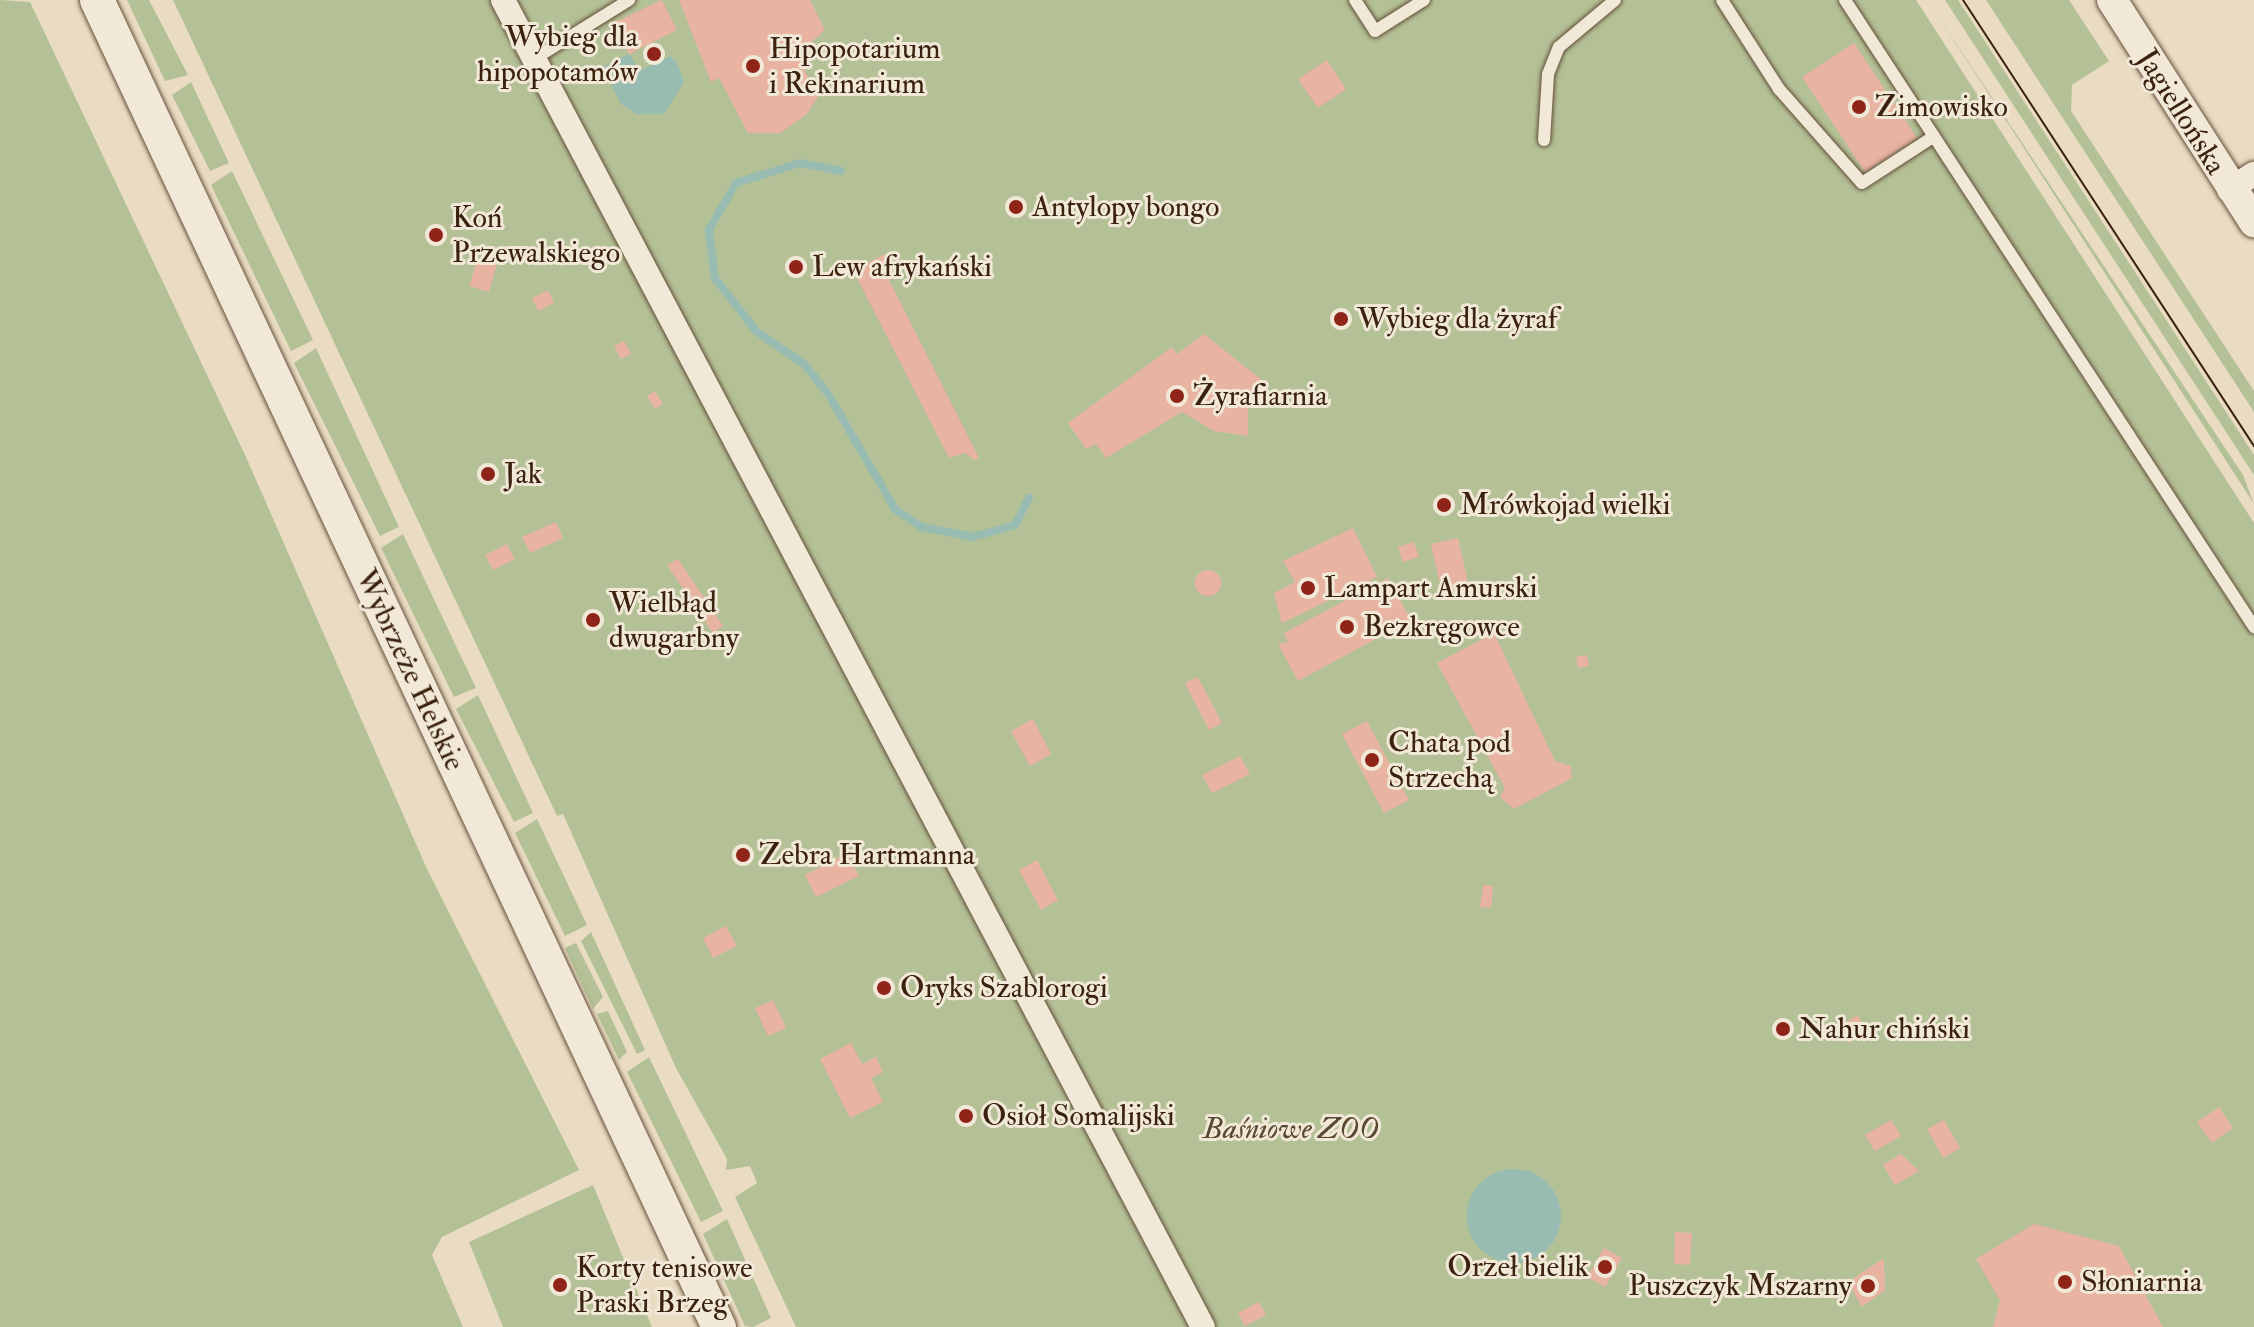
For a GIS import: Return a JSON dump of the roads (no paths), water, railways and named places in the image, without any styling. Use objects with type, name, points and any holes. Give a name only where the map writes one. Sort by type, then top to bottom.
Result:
[{"type":"main road","name":"Wybrzeże Helskie","points":[[97,4],[719,1327]]},
{"type":"street","points":[[503,0],[1203,1327]]},
{"type":"street","name":"Jagiellońska","points":[[2112,0],[2242,182],[2254,222]]},
{"type":"lane","points":[[534,59],[629,0]]},
{"type":"lane","points":[[1355,0],[1375,31],[1424,0]]},
{"type":"lane","points":[[1544,140],[1548,74],[1559,47],[1615,0]]},
{"type":"lane","points":[[1722,0],[1779,89],[1862,183],[1933,137]]},
{"type":"lane","points":[[1845,0],[2254,627]]},
{"type":"water","points":[[629,54],[639,71],[671,56],[678,65],[684,82],[664,114],[636,114],[621,104],[602,67]]},
{"type":"water","points":[[1514,1169],[1532,1173],[1547,1183],[1557,1198],[1561,1216],[1557,1234],[1547,1249],[1532,1259],[1514,1263],[1496,1259],[1481,1249],[1471,1234],[1467,1216],[1471,1198],[1481,1183],[1496,1173]]},
{"type":"waterway","points":[[841,171],[800,163],[736,183],[709,230],[715,278],[756,331],[804,364],[827,392],[895,509],[922,527],[973,537],[1015,525],[1029,497]]},
{"type":"tram line","points":[[1963,0],[2254,446]]},
{"type":"place","name":"Wybieg dla hipopotamów","points":[[654,54]]},
{"type":"place","name":"Hipopotarium i Rekinarium","points":[[753,66]]},
{"type":"place","name":"Zimowisko","points":[[1859,107]]},
{"type":"place","name":"Antylopy bongo","points":[[1016,207]]},
{"type":"place","name":"Koń Przewalskiego","points":[[436,235]]},
{"type":"place","name":"Lew afrykański","points":[[796,267]]},
{"type":"place","name":"Wybieg dla żyraf","points":[[1341,319]]},
{"type":"place","name":"Żyrafiarnia","points":[[1177,396]]},
{"type":"place","name":"Jak","points":[[488,474]]},
{"type":"place","name":"Mrówkojad wielki","points":[[1444,505]]},
{"type":"place","name":"Lampart Amurski","points":[[1308,588]]},
{"type":"place","name":"Wielbłąd dwugarbny","points":[[593,620]]},
{"type":"place","name":"Bezkręgowce","points":[[1347,627]]},
{"type":"place","name":"Chata pod Strzechą","points":[[1372,760]]},
{"type":"place","name":"Zebra Hartmanna","points":[[743,855]]},
{"type":"place","name":"Oryks Szablorogi","points":[[884,988]]},
{"type":"place","name":"Nahur chiński","points":[[1783,1029]]},
{"type":"place","name":"Osioł Somalijski","points":[[966,1116]]},
{"type":"place","name":"Orzeł bielik","points":[[1605,1267]]},
{"type":"place","name":"Słoniarnia","points":[[2065,1282]]},
{"type":"place","name":"Korty tenisowe Praski Brzeg","points":[[560,1285]]},
{"type":"place","name":"Puszczyk Mszarny","points":[[1868,1286]]},
{"type":"park label","name":"Baśniowe ZOO","points":[[1291,1129]]}]
